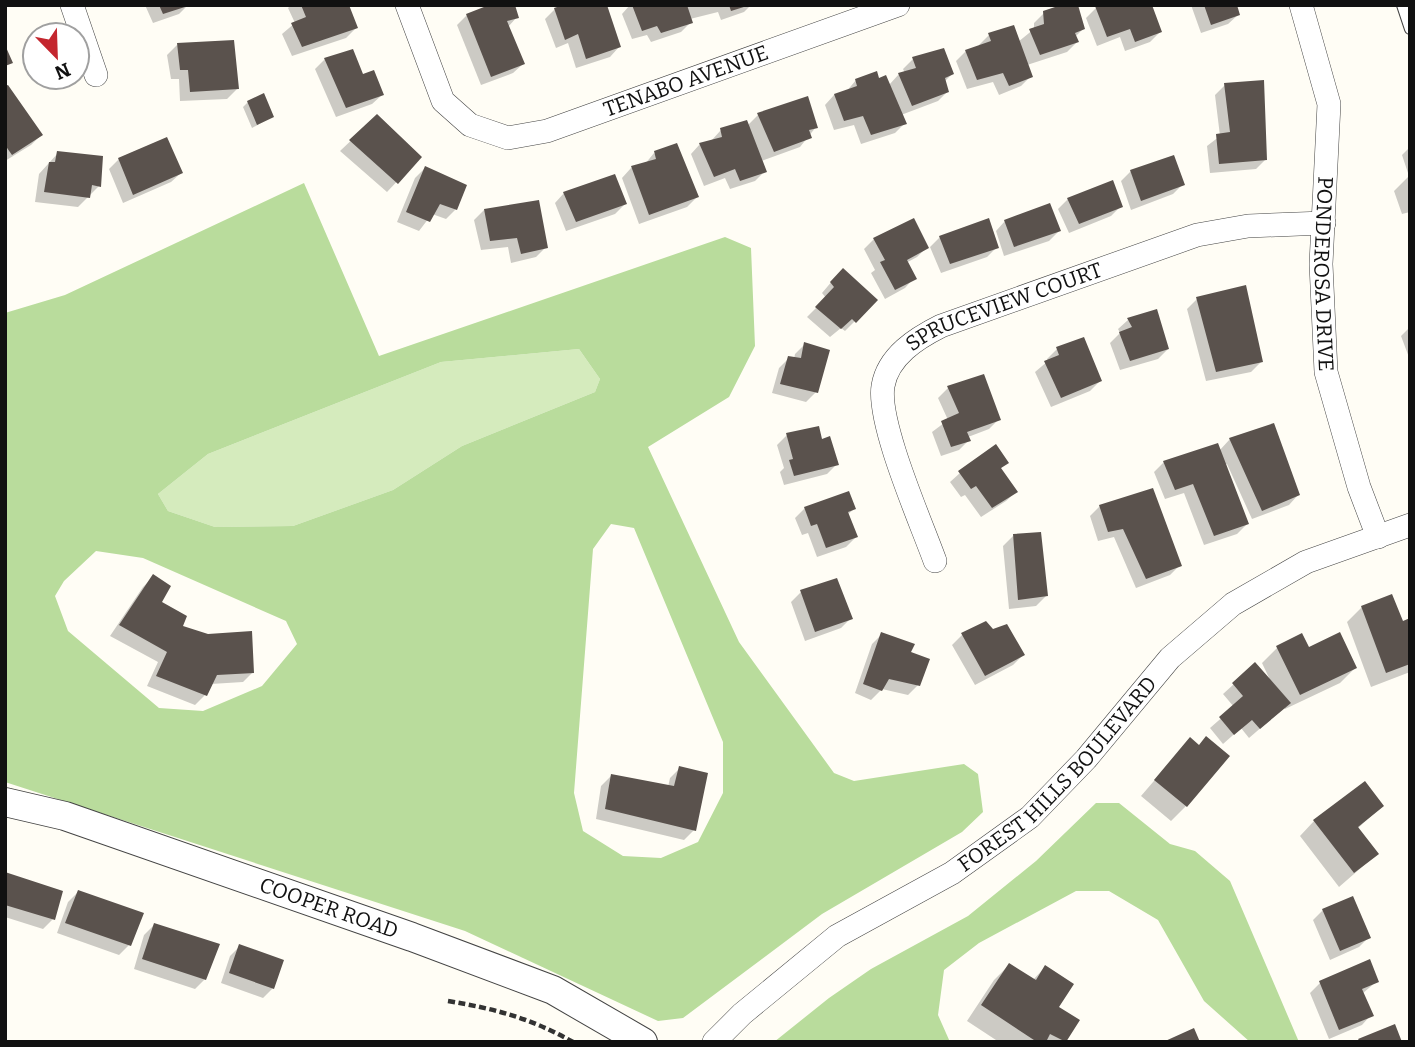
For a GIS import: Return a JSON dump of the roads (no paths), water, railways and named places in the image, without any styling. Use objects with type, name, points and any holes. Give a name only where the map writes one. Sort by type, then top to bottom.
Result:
[{"type":"street","points":[[72,5],[96,75]]},
{"type":"street","name":"TENABO AVENUE","points":[[407,5],[443,101],[470,125],[508,138],[547,131],[898,5]]},
{"type":"street","name":"PONDEROSA DRIVE","points":[[1300,5],[1329,104],[1321,264],[1326,372],[1359,487],[1378,537]]},
{"type":"street","name":"SPRUCEVIEW COURT","points":[[935,561],[894,449],[884,406],[883,385],[893,364],[914,340],[941,326],[1197,235],[1248,226],[1324,223]]},
{"type":"street","name":"FOREST HILLS BOULEVARD","points":[[714,1042],[742,1014],[837,936],[952,873],[1030,817],[1086,759],[1170,657],[1233,604],[1306,562],[1410,525]]},
{"type":"street","name":"COOPER ROAD","points":[[5,802],[65,816],[412,937],[553,990],[643,1042]]},
{"type":"lane","points":[[1402,5],[1410,29]]}]
